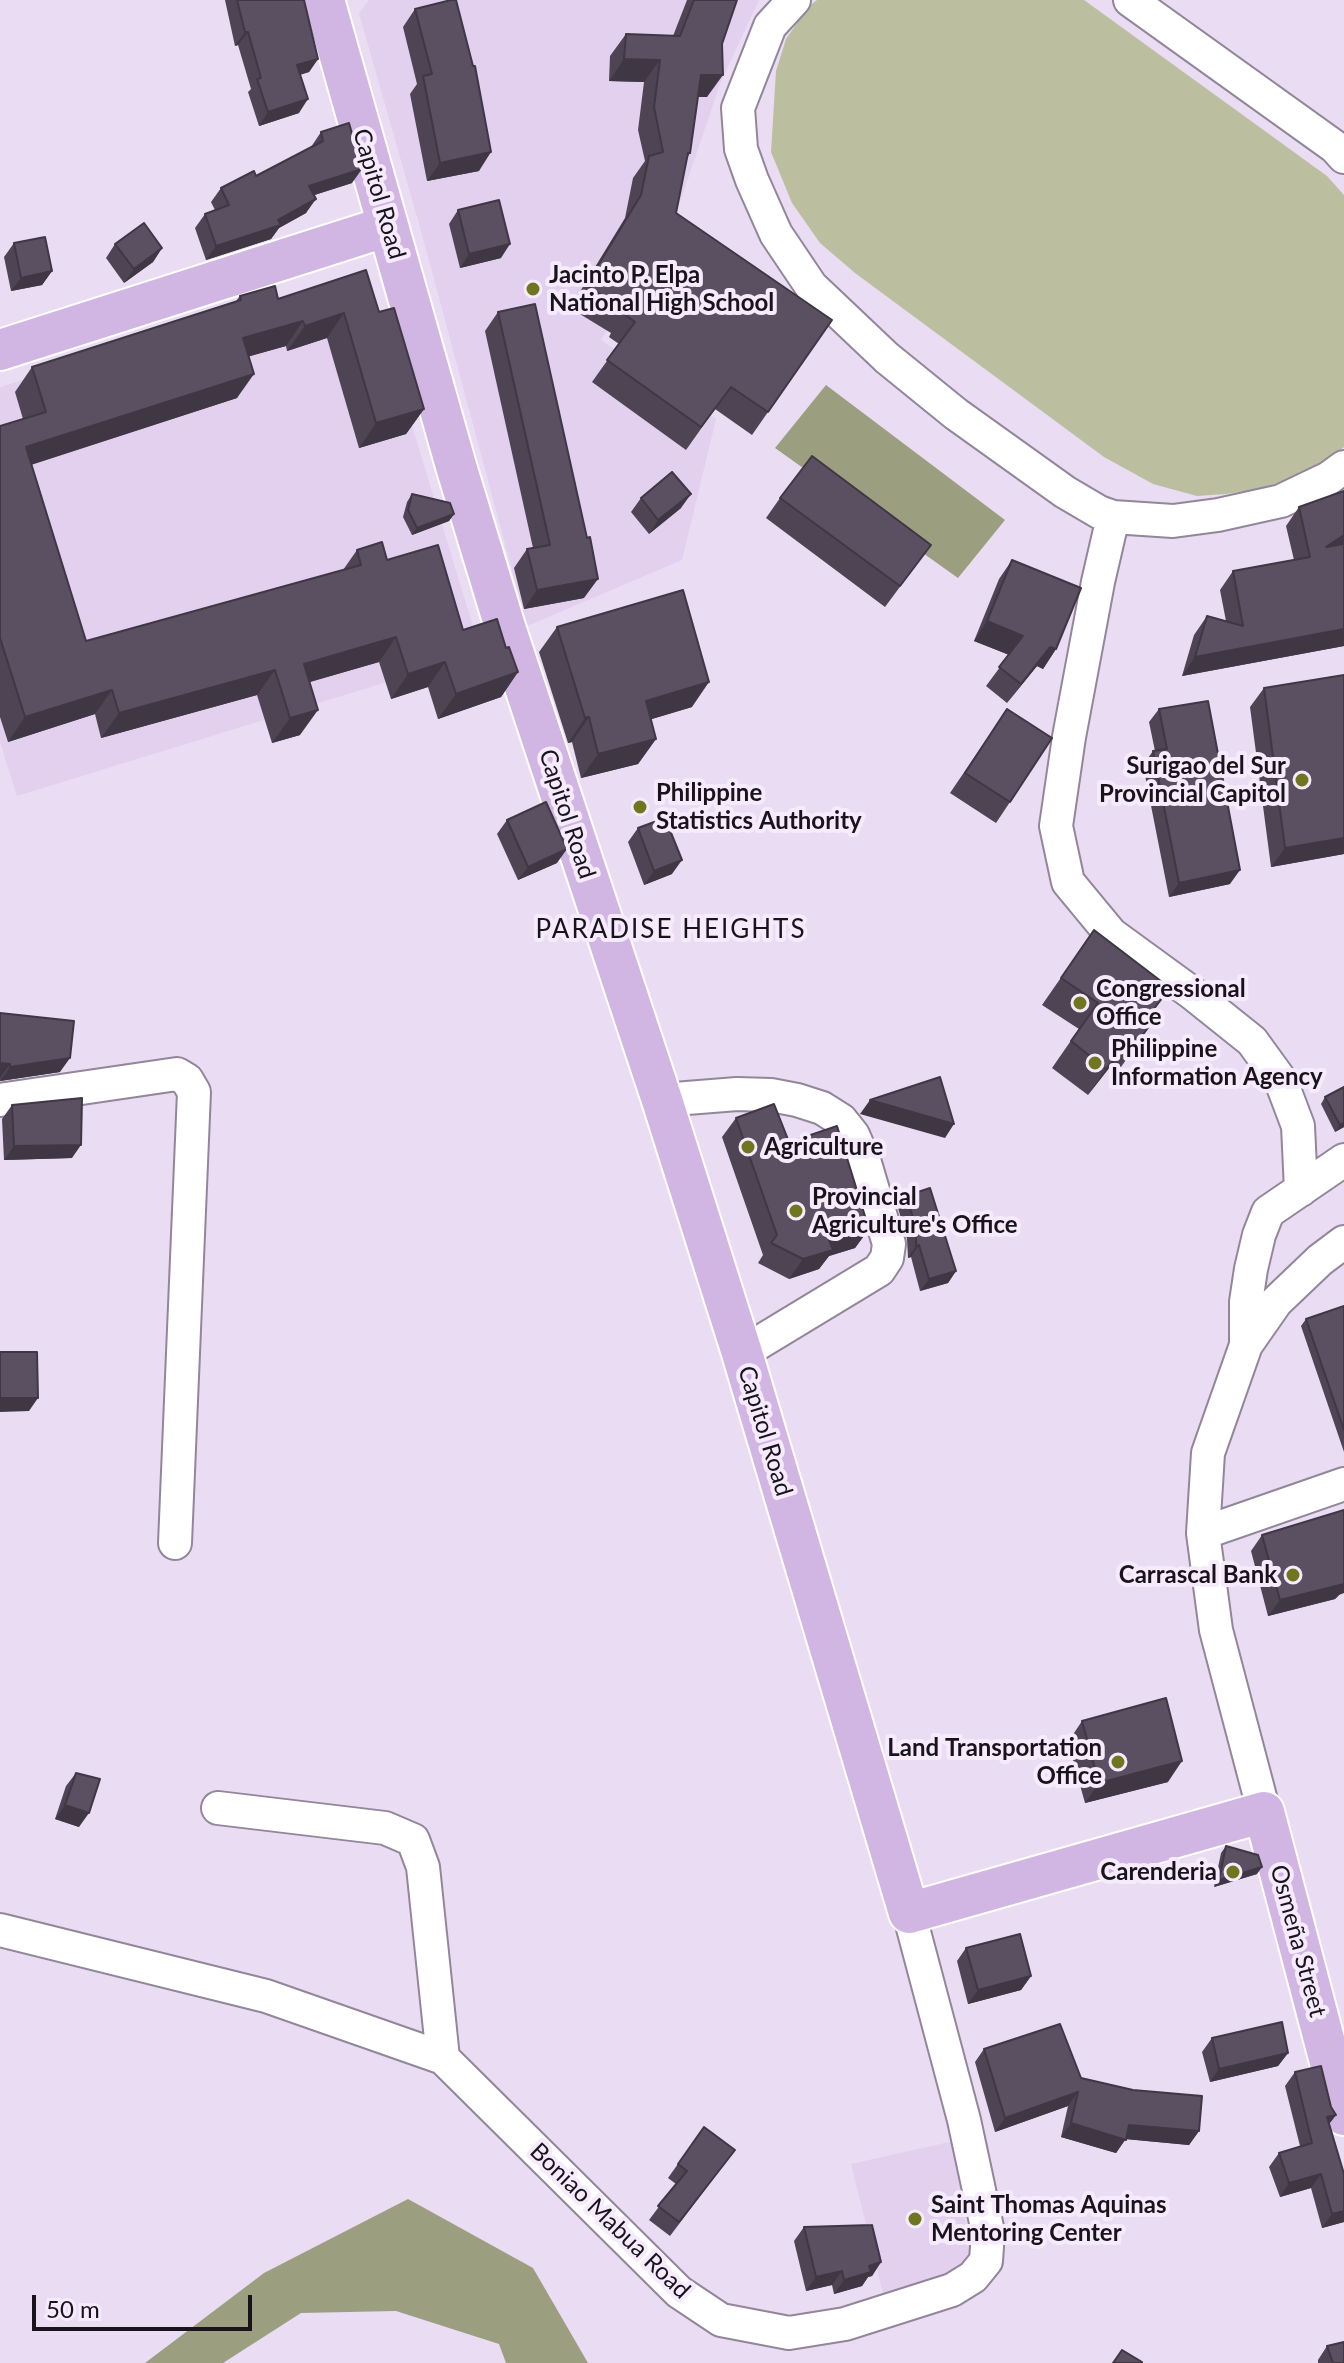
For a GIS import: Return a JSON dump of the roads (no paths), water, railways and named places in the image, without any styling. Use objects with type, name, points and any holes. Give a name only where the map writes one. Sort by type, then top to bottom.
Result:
[{"type":"main road","name":"Capitol Road","points":[[324,0],[500,612],[662,1100],[742,1353],[909,1913]]},
{"type":"main road","points":[[0,350],[388,226]]},
{"type":"main road","points":[[909,1913],[1264,1812]]},
{"type":"main road","name":"Osmeña Street","points":[[1264,1812],[1344,2115]]},
{"type":"street","points":[[794,0],[770,26],[738,108],[741,149],[776,234],[811,286],[887,358],[956,414],[1065,492],[1113,517],[1173,521],[1218,515],[1281,501],[1329,478],[1344,467]]},
{"type":"street","points":[[1130,0],[1335,147],[1344,157]]},
{"type":"street","points":[[1113,517],[1072,721],[1056,826],[1068,882],[1111,934],[1252,1041],[1281,1081],[1298,1126],[1301,1190]]},
{"type":"street","points":[[0,1100],[177,1074],[187,1080],[194,1092],[175,1543]]},
{"type":"street","points":[[662,1100],[737,1094],[797,1100],[822,1108],[841,1120],[853,1135],[864,1160],[889,1244],[887,1258],[879,1270],[742,1353]]},
{"type":"street","points":[[1246,1345],[1246,1302],[1251,1269],[1268,1212],[1344,1160]]},
{"type":"street","points":[[1264,1812],[1216,1630],[1203,1533],[1208,1453],[1246,1345],[1276,1302],[1344,1242]]},
{"type":"street","points":[[1203,1533],[1344,1484]]},
{"type":"street","points":[[218,1808],[385,1828],[413,1840],[423,1867],[443,2058]]},
{"type":"street","name":"Boniao Mabua Road","points":[[0,1930],[266,1996],[443,2058],[679,2292],[721,2320],[789,2333],[845,2324],[952,2290],[973,2277],[986,2261],[988,2232],[964,2120],[909,1913]]},
{"type":"place","name":"Jacinto P. Elpa National High School","points":[[533,289]]},
{"type":"place","name":"Surigao del Sur Provincial Capitol","points":[[1302,780]]},
{"type":"place","name":"Philippine Statistics Authority","points":[[640,807]]},
{"type":"place","name":"Congressional Office","points":[[1080,1003]]},
{"type":"place","name":"Philippine Information Agency","points":[[1095,1063]]},
{"type":"place","name":"Agriculture","points":[[748,1147]]},
{"type":"place","name":"Provincial Agriculture's Office","points":[[796,1211]]},
{"type":"place","name":"Carrascal Bank","points":[[1293,1575]]},
{"type":"place","name":"Land Transportation Office","points":[[1118,1762]]},
{"type":"place","name":"Carenderia","points":[[1233,1872]]},
{"type":"place","name":"Saint Thomas Aquinas Mentoring Center","points":[[915,2219]]},
{"type":"district","name":"PARADISE HEIGHTS","points":[[671,930]]}]
